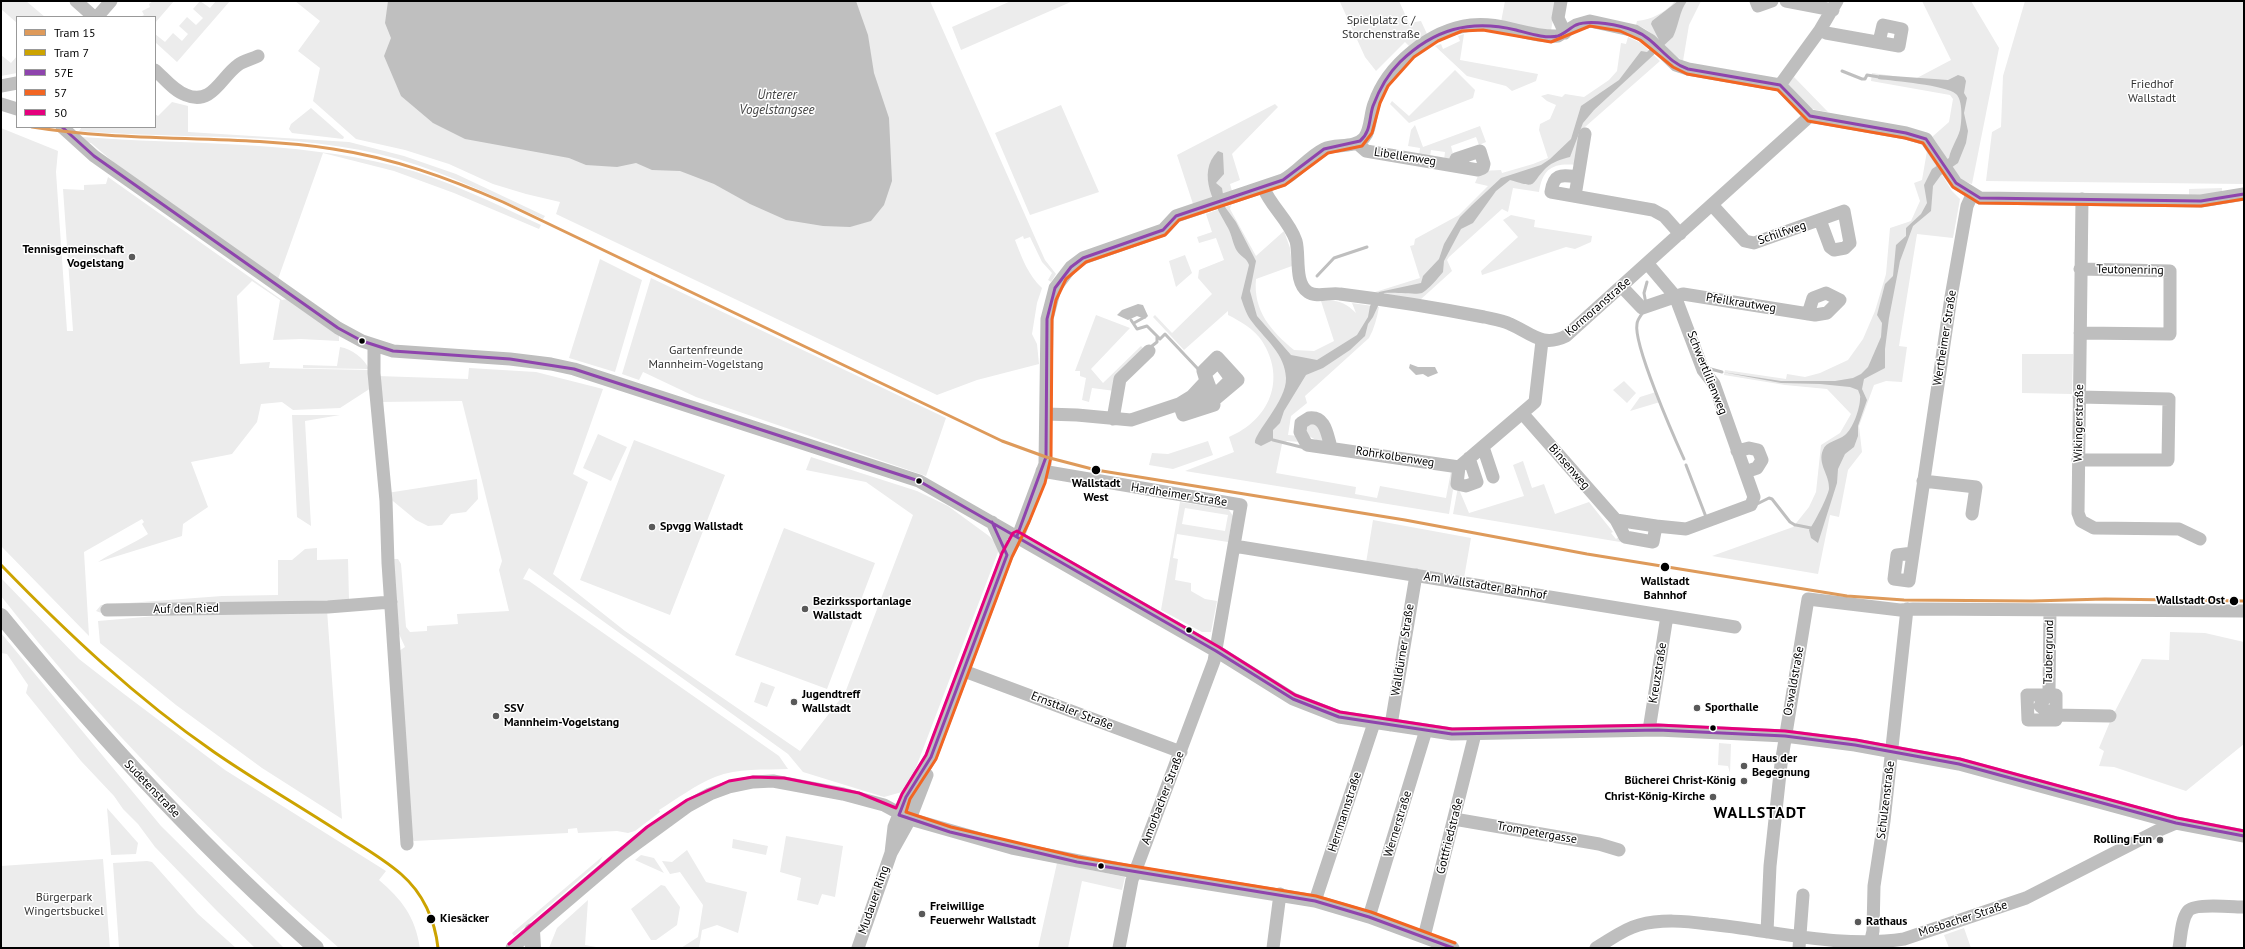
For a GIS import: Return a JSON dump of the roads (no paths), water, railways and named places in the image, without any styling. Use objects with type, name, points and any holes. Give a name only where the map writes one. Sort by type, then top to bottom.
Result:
[{"type":"main road","name":"Sudetenstraße","points":[[1,616],[67,696],[131,767],[235,873],[316,948]]},
{"type":"main road","points":[[532,930],[533,948]]},
{"type":"main road","points":[[299,933],[308,948]]},
{"type":"street","points":[[76,1],[95,16]]},
{"type":"street","points":[[97,16],[111,1]]},
{"type":"street","points":[[1561,1],[1558,18],[1565,33]]},
{"type":"street","points":[[1756,1],[1758,6],[1772,1]]},
{"type":"street","points":[[1780,85],[1820,30],[1835,6],[1786,1]]},
{"type":"street","points":[[1358,144],[1365,137],[1374,104],[1384,83],[1398,66],[1427,41],[1448,31],[1472,25],[1498,26],[1551,37],[1565,33],[1576,25],[1590,21],[1635,31],[1650,40],[1676,65],[1688,69],[1780,85],[1810,116],[1916,135],[1926,139],[1949,174],[1962,189],[1972,195],[1988,199],[2200,201],[2244,194]]},
{"type":"street","points":[[1820,30],[1826,33],[1879,42]]},
{"type":"street","points":[[156,71],[186,96],[203,96],[216,89],[238,65],[258,56]]},
{"type":"street","points":[[1,86],[16,83]]},
{"type":"street","points":[[1,104],[16,109]]},
{"type":"street","name":"Kormoranstraße","points":[[1542,341],[1556,341],[1566,336],[1810,116]]},
{"type":"street","points":[[63,128],[94,156],[325,319],[354,337],[374,346],[411,354],[510,359],[551,364],[574,369],[919,481],[1216,651],[1293,699],[1338,717],[1452,734],[1649,730],[1785,736],[1892,751],[1959,764],[2158,825]]},
{"type":"street","points":[[1575,196],[1585,134]]},
{"type":"street","name":"Libellenweg","points":[[1358,144],[1366,151],[1454,165]]},
{"type":"street","name":"Mudauer Ring","points":[[858,948],[904,817],[927,775],[931,757],[1007,555],[1017,536],[1042,471],[1046,445],[1047,319],[1052,298],[1062,276],[1071,267],[1088,256],[1163,230],[1176,216],[1283,180],[1295,173],[1314,155],[1324,149],[1358,144]]},
{"type":"street","points":[[1578,177],[1563,175],[1556,177],[1551,192],[1653,210],[1664,216],[1680,234]]},
{"type":"street","points":[[1263,186],[1267,198],[1280,212],[1295,239],[1300,280],[1303,288],[1314,294],[1332,293],[1503,321],[1542,341],[1535,402],[1483,447],[1469,458],[1459,467],[1457,484],[1466,486],[1477,482],[1469,458]]},
{"type":"street","name":"Wertheimer Straße","points":[[1913,553],[1951,297],[1967,206],[1972,195]]},
{"type":"street","name":"Wikingerstraße","points":[[2082,200],[2078,513],[2081,521],[2094,528],[2179,529],[2200,539]]},
{"type":"street","name":"Schilfweg","points":[[1712,205],[1745,241],[1754,243],[1820,220]]},
{"type":"street","name":"Schwertlilienweg","points":[[1648,263],[1675,296],[1703,370],[1714,384],[1754,497]]},
{"type":"street","name":"Teutonenring","points":[[2080,269],[2170,271],[2170,334],[2080,333]]},
{"type":"street","points":[[1622,286],[1642,308],[1675,296]]},
{"type":"street","name":"Pfeilkrautweg","points":[[1675,296],[1683,294],[1808,314]]},
{"type":"street","points":[[374,346],[374,372],[386,501],[406,844]]},
{"type":"street","points":[[1114,419],[1120,380],[1149,351]]},
{"type":"street","points":[[1217,357],[1238,380],[1213,401],[1214,405],[1183,415],[1179,404],[1192,396],[1206,381],[1203,371],[1217,357]]},
{"type":"street","points":[[1046,414],[1131,420],[1212,393]]},
{"type":"street","points":[[2078,460],[2168,460],[2169,399],[2079,397]]},
{"type":"street","name":"Binsenweg","points":[[1522,413],[1616,520],[1686,529],[1751,505],[1754,497]]},
{"type":"street","name":"Rohrkolbenweg","points":[[1332,447],[1459,467]]},
{"type":"street","points":[[1483,447],[1493,477]]},
{"type":"street","points":[[1738,451],[1749,448],[1758,450],[1762,460],[1756,468],[1745,472]]},
{"type":"street","name":"Hardheimer Straße","points":[[1042,471],[1241,505],[1216,651]]},
{"type":"street","points":[[1923,481],[1976,487],[1972,514]]},
{"type":"street","points":[[992,522],[1007,555]]},
{"type":"street","name":"Am Wallstadter Bahnhof","points":[[1234,546],[1735,627]]},
{"type":"street","name":"Walldürner Straße","points":[[1391,725],[1416,575]]},
{"type":"street","name":"Oswaldstraße","points":[[1767,932],[1770,866],[1781,760],[1808,599],[1865,607],[1906,609]]},
{"type":"street","name":"Auf den Ried","points":[[107,610],[328,607],[391,602]]},
{"type":"street","points":[[1906,609],[2244,611]]},
{"type":"street","name":"Schulzenstraße","points":[[1870,945],[1874,886],[1892,751],[1906,609]]},
{"type":"street","name":"Taubergrund","points":[[2050,610],[2049,691],[2040,706],[2052,715],[2110,716]]},
{"type":"street","name":"Kreuzstraße","points":[[1649,730],[1668,616]]},
{"type":"street","name":"Amorbacher Straße","points":[[1119,948],[1135,872],[1181,752],[1216,651]]},
{"type":"street","name":"Ernsttaler Straße","points":[[964,671],[1181,752]]},
{"type":"street","name":"Taubergrund","points":[[2047,695],[2028,695],[2028,720],[2056,720],[2056,715]]},
{"type":"street","name":"Herrmannstraße","points":[[1315,901],[1374,723]]},
{"type":"street","name":"Wernerstraße","points":[[1369,917],[1426,730]]},
{"type":"street","name":"Gottfriedstraße","points":[[1424,937],[1476,734]]},
{"type":"street","points":[[512,948],[634,845],[688,806],[710,794],[729,787],[753,782],[773,781],[794,784],[830,793],[841,799],[882,814],[904,817],[1005,846],[1135,872],[1280,894],[1315,901],[1369,917],[1453,948]]},
{"type":"street","name":"Trompetergasse","points":[[1454,819],[1599,844],[1618,850]]},
{"type":"street","name":"Mosbacher Straße","points":[[1596,948],[1620,932],[1637,925],[1655,922],[1691,922],[1767,932],[1800,943],[1870,945],[1904,939],[2026,898],[2158,825],[2176,824],[2244,836]]},
{"type":"street","points":[[1272,948],[1280,894]]},
{"type":"street","points":[[1800,943],[1804,895]]},
{"type":"street","points":[[2178,948],[2185,916],[2189,909],[2198,906],[2244,907]]},
{"type":"water","name":"Unterer Vogelstangsee","points":[[388,1],[856,1],[868,35],[874,73],[889,118],[892,181],[884,205],[871,221],[850,227],[823,226],[786,220],[750,204],[714,184],[680,171],[652,170],[636,163],[617,167],[586,165],[569,158],[465,139],[433,123],[401,96],[384,56],[391,38],[385,23]]},
{"type":"water","points":[[1678,1],[1687,1],[1682,10],[1673,37],[1594,110],[1583,123],[1570,157],[1557,161],[1548,166],[1535,182],[1530,185],[1510,180],[1496,191],[1473,223],[1461,229],[1444,261],[1443,272],[1428,289],[1422,293],[1415,294],[1384,293],[1373,317],[1368,324],[1365,336],[1350,350],[1323,368],[1306,375],[1284,411],[1280,423],[1273,430],[1273,440],[1261,446],[1255,443],[1259,432],[1281,397],[1285,387],[1285,369],[1279,355],[1251,320],[1241,298],[1249,265],[1236,249],[1229,231],[1213,200],[1208,180],[1208,170],[1211,160],[1218,151],[1223,153],[1224,174],[1216,183],[1222,188],[1225,207],[1236,222],[1256,261],[1250,291],[1257,316],[1291,355],[1317,360],[1357,335],[1368,317],[1370,306],[1379,292],[1421,283],[1423,276],[1439,259],[1444,244],[1460,217],[1501,178],[1541,165],[1550,159],[1571,139],[1581,106],[1619,80],[1641,51],[1647,52],[1659,40],[1651,24],[1652,21]]},
{"type":"water","points":[[1879,75],[1948,80],[1958,75],[1964,77],[1966,81],[1964,93],[1967,98],[1964,113],[1968,131],[1966,143],[1958,163],[1941,175],[1933,186],[1931,211],[1913,226],[1900,261],[1889,318],[1885,349],[1885,368],[1864,379],[1862,389],[1867,400],[1858,426],[1858,436],[1854,447],[1845,454],[1838,469],[1837,483],[1818,543],[1811,538],[1809,530],[1826,498],[1829,489],[1828,479],[1822,460],[1823,450],[1829,443],[1845,435],[1851,428],[1856,418],[1860,403],[1858,390],[1850,387],[1820,384],[1781,383],[1722,372],[1781,381],[1835,381],[1853,378],[1861,374],[1868,367],[1881,337],[1882,323],[1877,315],[1885,284],[1893,276],[1896,245],[1906,236],[1906,228],[1921,214],[1927,203],[1924,185],[1932,169],[1949,158],[1960,130],[1961,116],[1960,101],[1956,94],[1950,91],[1919,84],[1878,79]]},
{"type":"water","points":[[1138,304],[1143,305],[1148,316],[1145,319],[1137,316],[1128,320],[1117,315],[1122,310]]},
{"type":"water","points":[[1410,364],[1418,367],[1435,367],[1438,373],[1428,377],[1423,374],[1416,375],[1409,368]]},
{"type":"waterway","points":[[1842,71],[1862,79],[1865,79],[1867,75],[1879,77]]},
{"type":"waterway","points":[[1317,276],[1334,258],[1367,247]]},
{"type":"waterway","points":[[1646,304],[1644,293],[1647,282]]},
{"type":"waterway","points":[[1644,311],[1638,319],[1637,324],[1637,335],[1641,350],[1655,391],[1684,459]]},
{"type":"waterway","points":[[1134,323],[1143,318]]},
{"type":"waterway","points":[[1131,320],[1137,329],[1147,326],[1160,339],[1165,334],[1199,370]]},
{"type":"waterway","points":[[1152,346],[1157,342],[1157,337]]},
{"type":"waterway","points":[[1707,368],[1722,372]]},
{"type":"waterway","points":[[1273,440],[1305,448]]},
{"type":"waterway","points":[[1686,465],[1706,517]]},
{"type":"waterway","points":[[1755,505],[1769,498],[1772,499],[1790,522],[1795,525]]},
{"type":"waterway","points":[[1796,525],[1811,528]]},
{"type":"tram line","name":"15","points":[[39,128],[107,135],[296,144],[355,153],[399,163],[441,177],[503,202],[1002,441],[1046,457],[1096,470],[1405,520],[1587,554],[1847,596],[1904,600],[2032,601],[2105,599],[2244,601]]},
{"type":"tram line","name":"7","points":[[1,565],[77,640],[157,710],[214,752],[388,863],[409,881],[422,898],[431,917],[438,948]]},
{"type":"place","name":"Tennisgemeinschaft Vogelstang","points":[[132,257]]},
{"type":"place","name":"Wallstadt West","points":[[1096,470]]},
{"type":"place","name":"Spvgg Wallstadt","points":[[652,527]]},
{"type":"place","name":"Wallstadt Bahnhof","points":[[1665,567]]},
{"type":"place","name":"Wallstadt Ost","points":[[2234,601]]},
{"type":"place","name":"Bezirkssportanlage Wallstadt","points":[[805,609]]},
{"type":"place","name":"Jugendtreff Wallstadt","points":[[794,702]]},
{"type":"place","name":"Sporthalle","points":[[1697,708]]},
{"type":"place","name":"SSV Mannheim-Vogelstang","points":[[496,716]]},
{"type":"place","name":"Haus der Begegnung","points":[[1744,766]]},
{"type":"place","name":"Bücherei Christ-König","points":[[1744,781]]},
{"type":"place","name":"Christ-König-Kirche","points":[[1713,797]]},
{"type":"place","name":"Rolling Fun","points":[[2160,840]]},
{"type":"place","name":"Freiwillige Feuerwehr Wallstadt","points":[[922,914]]},
{"type":"place","name":"Kiesäcker","points":[[431,919]]},
{"type":"place","name":"Rathaus","points":[[1858,922]]},
{"type":"district","name":"WALLSTADT","points":[[1760,813]]},
{"type":"park label","name":"Spielplatz C / Storchenstraße","points":[[1381,28]]},
{"type":"park label","name":"Friedhof Wallstadt","points":[[2152,92]]},
{"type":"park label","name":"Gartenfreunde Mannheim-Vogelstang","points":[[706,358]]},
{"type":"park label","name":"Bürgerpark Wingertsbuckel","points":[[64,905]]}]
